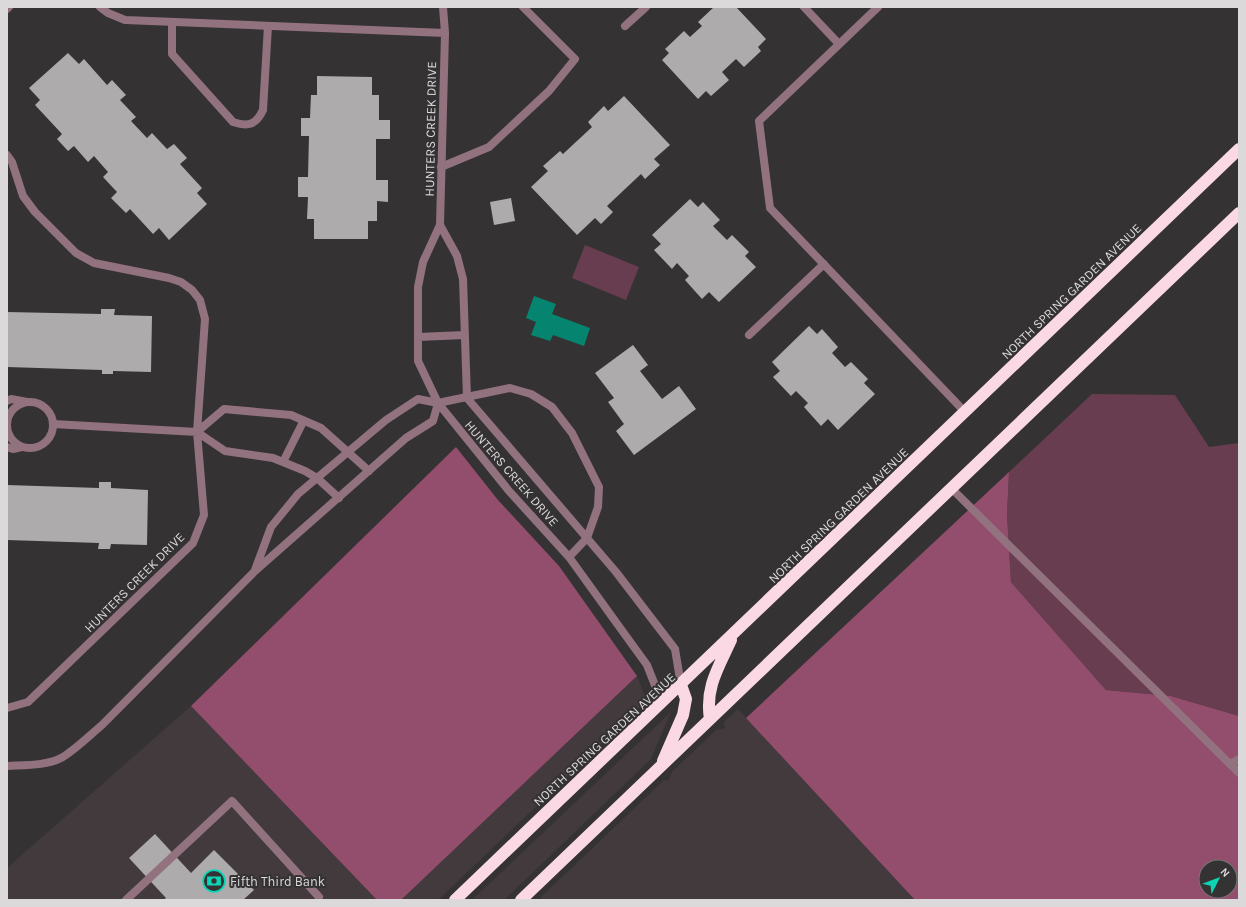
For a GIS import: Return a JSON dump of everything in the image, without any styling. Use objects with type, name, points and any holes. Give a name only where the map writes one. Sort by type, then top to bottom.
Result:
[{"type":"highway","name":"NORTH SPRING GARDEN AVENUE","points":[[455,900],[1239,149]]},
{"type":"highway","points":[[521,900],[1239,213]]},
{"type":"highway","points":[[710,719],[708,707],[709,690],[733,635]]},
{"type":"highway","points":[[661,766],[683,715],[686,699],[681,685]]},
{"type":"street","points":[[100,7],[108,13],[125,20],[444,33]]},
{"type":"street","name":"HUNTERS CREEK DRIVE","points":[[443,7],[444,33],[440,225],[423,262],[418,287],[418,362],[438,404],[509,492],[569,557],[647,665],[662,703]]},
{"type":"street","points":[[441,167],[489,147],[549,91],[575,58],[523,7]]},
{"type":"street","points":[[626,26],[646,7]]},
{"type":"street","points":[[804,7],[839,44]]},
{"type":"street","points":[[878,7],[759,121],[770,208],[965,412]]},
{"type":"street","points":[[172,22],[172,54],[233,122],[244,125],[252,124],[259,119],[263,110],[268,26]]},
{"type":"street","name":"HUNTERS CREEK DRIVE","points":[[7,155],[12,162],[23,196],[35,212],[76,253],[94,263],[170,278],[192,290],[200,300],[205,319],[197,432],[204,515],[193,543],[28,702],[7,708]]},
{"type":"street","name":"HUNTERS CREEK DRIVE","points":[[440,225],[457,256],[463,279],[467,398],[587,538],[675,649],[681,685]]},
{"type":"street","points":[[749,334],[824,264]]},
{"type":"street","points":[[418,337],[465,335]]},
{"type":"street","points":[[255,571],[270,527],[298,494],[386,420],[418,399],[438,404],[510,388],[531,394],[552,407],[572,433],[599,487],[598,507],[587,538],[569,557]]},
{"type":"street","points":[[7,401],[11,399],[42,405],[52,416],[53,424],[53,431],[44,444],[30,448],[22,447],[13,449],[7,447]]},
{"type":"street","points":[[22,447],[11,437],[7,430],[7,423],[14,409],[27,402]]},
{"type":"street","points":[[7,766],[37,764],[61,757],[80,744],[102,725],[255,571],[406,438],[433,421],[438,404]]},
{"type":"street","points":[[197,432],[224,409],[291,415],[303,422],[321,428],[369,471]]},
{"type":"street","points":[[283,462],[303,422]]},
{"type":"street","points":[[53,424],[197,432],[225,451],[273,458],[305,470],[317,478],[339,498]]},
{"type":"street","points":[[952,489],[1239,773]]},
{"type":"street","points":[[1230,764],[1239,759]]},
{"type":"street","points":[[126,900],[232,801],[319,899]]},
{"type":"shaded area","points":[[585,245],[639,267],[626,300],[572,278]]},
{"type":"shaded area","points":[[534,296],[556,304],[552,314],[590,328],[584,346],[553,335],[550,341],[531,335],[536,322],[526,318]]},
{"type":"shaded area","points":[[1092,394],[1175,395],[1209,447],[1239,443],[1239,716],[1171,696],[1106,690],[1011,582],[1007,515],[1009,472]]},
{"type":"shaded area","points":[[456,447],[498,500],[559,566],[637,676],[401,900],[377,900],[191,706]]},
{"type":"shaded area","points":[[1009,472],[1007,515],[1011,582],[1106,690],[1171,696],[1239,716],[1239,900],[915,900],[746,718]]},
{"type":"shaded area","points":[[637,676],[647,701],[438,900],[401,900]]},
{"type":"shaded area","points":[[191,706],[377,900],[7,900],[7,868]]},
{"type":"shaded area","points":[[738,709],[915,900],[538,900],[664,780],[668,781],[672,772],[716,730],[725,728],[724,722]]},
{"type":"shaded area","points":[[671,712],[651,759],[504,900],[472,900]]},
{"type":"building","points":[[714,7],[736,7],[766,39],[758,47],[761,51],[744,67],[736,59],[722,72],[729,80],[711,96],[706,91],[698,99],[662,60],[669,53],[665,49],[684,31],[690,37],[702,26],[698,22]]},
{"type":"building","points":[[68,53],[79,64],[84,59],[107,85],[112,80],[126,95],[120,100],[136,117],[131,121],[147,138],[152,133],[167,149],[174,144],[187,158],[180,164],[202,188],[197,193],[207,204],[169,240],[159,228],[153,234],[130,209],[126,213],[111,198],[117,192],[103,177],[108,172],[94,156],[88,162],[74,146],[68,151],[57,139],[62,134],[35,105],[40,100],[29,88]]},
{"type":"building","points":[[317,76],[372,77],[372,95],[379,95],[379,120],[390,120],[390,139],[376,139],[376,180],[388,180],[388,202],[377,201],[377,221],[368,221],[368,239],[314,239],[314,219],[307,219],[308,197],[298,197],[298,177],[308,177],[309,136],[301,136],[301,118],[310,118],[311,95],[317,95]]},
{"type":"building","points":[[624,96],[670,145],[654,159],[660,165],[645,179],[641,174],[607,206],[613,212],[601,224],[595,218],[577,235],[531,187],[548,171],[543,166],[560,151],[563,154],[592,127],[588,122],[604,106],[608,111]]},
{"type":"building","points":[[511,198],[515,221],[494,225],[490,202]]},
{"type":"building","points":[[690,199],[698,207],[703,202],[720,220],[713,226],[727,240],[732,235],[749,252],[745,256],[756,267],[719,302],[709,292],[702,299],[685,280],[689,276],[677,263],[672,269],[654,250],[661,244],[652,235]]},
{"type":"building","points":[[101,309],[115,309],[114,315],[152,316],[151,372],[113,371],[113,374],[102,374],[102,370],[7,367],[7,312],[101,314]]},
{"type":"building","points":[[809,326],[817,334],[822,329],[838,347],[832,353],[845,367],[851,362],[868,379],[864,383],[875,394],[838,430],[828,419],[821,426],[804,407],[808,403],[796,391],[791,396],[773,377],[780,371],[772,362]]},
{"type":"building","points":[[633,345],[648,365],[640,371],[662,399],[679,386],[696,409],[634,455],[616,431],[624,424],[608,402],[614,398],[595,373]]},
{"type":"building","points":[[99,482],[111,482],[111,488],[148,490],[147,545],[111,544],[110,549],[98,549],[99,543],[7,540],[7,485],[99,488]]},
{"type":"building","points":[[155,834],[191,873],[214,850],[254,890],[243,900],[163,900],[166,898],[129,858]]},
{"type":"place","name":"Fifth Third Bank","points":[[214,881]]}]
